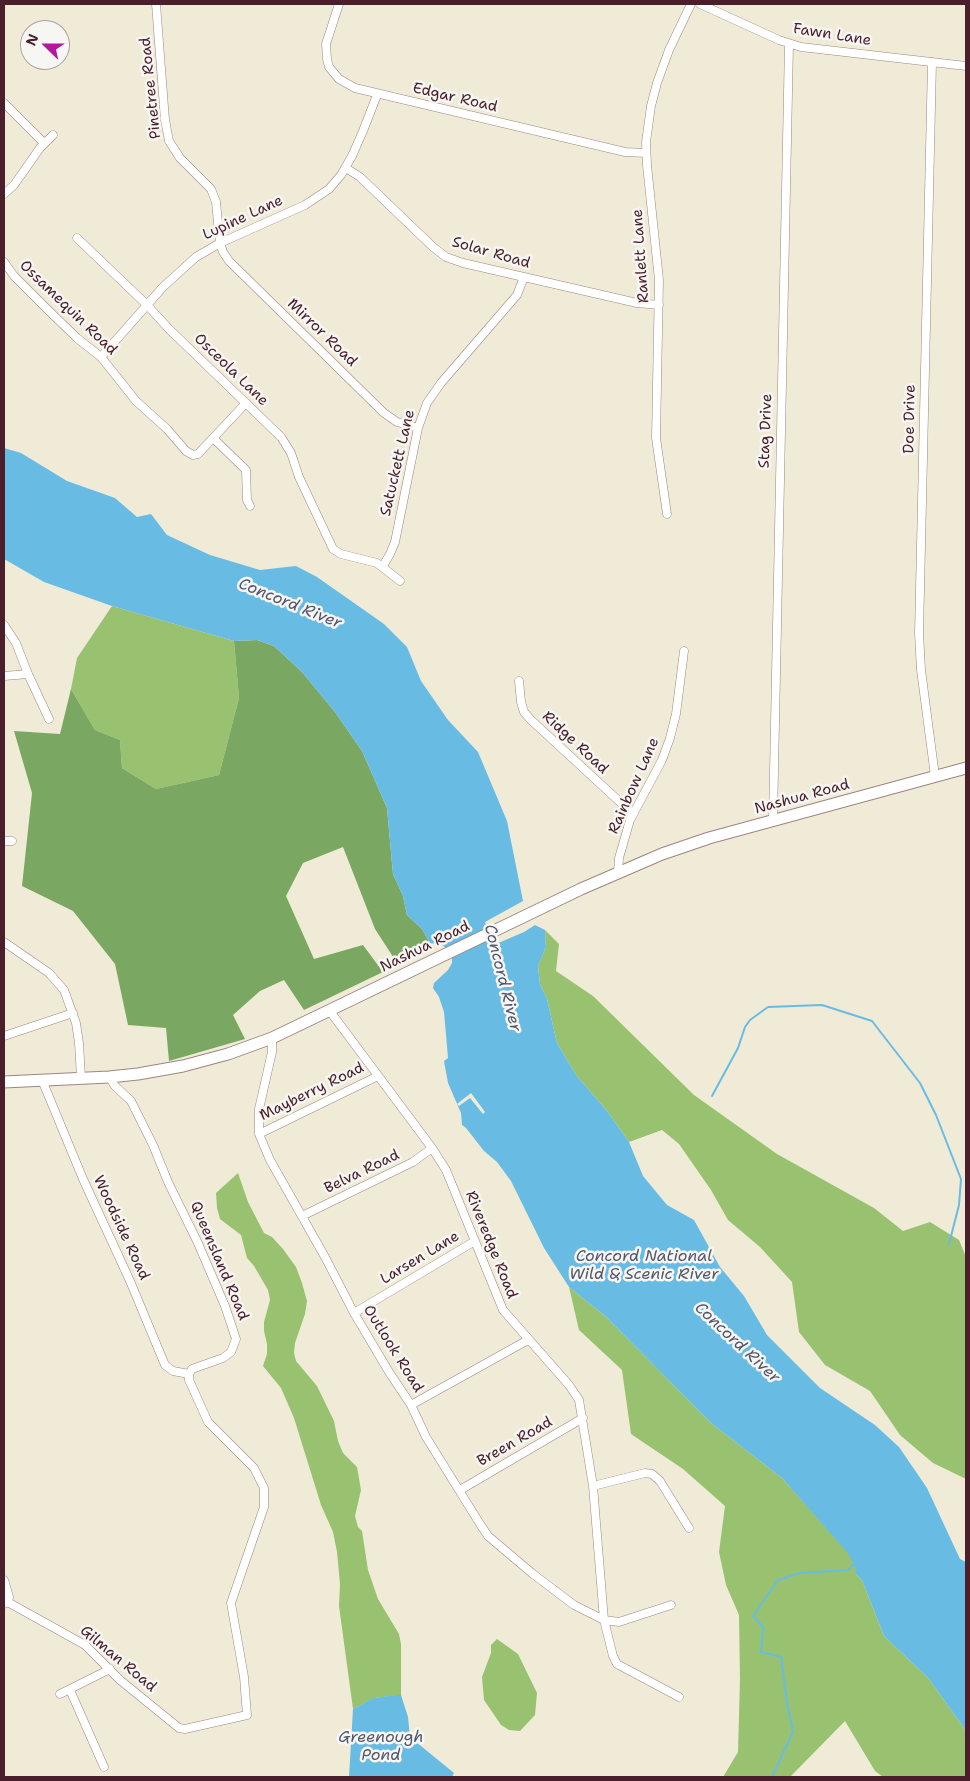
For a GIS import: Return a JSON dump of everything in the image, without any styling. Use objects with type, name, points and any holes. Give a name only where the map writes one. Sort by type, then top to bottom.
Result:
[{"type":"main road","name":"Nashua Road","points":[[4,1082],[109,1077],[168,1069],[199,1063],[228,1054],[272,1038],[497,928],[618,872],[709,838],[966,768]]},
{"type":"street","name":"Pinetree Road","points":[[156,4],[165,120],[170,141],[180,158],[211,189],[216,202],[220,243]]},
{"type":"street","name":"Edgar Road","points":[[339,4],[326,44],[326,51],[329,67],[346,84],[363,91],[625,152],[646,153]]},
{"type":"street","name":"Ranlett Lane","points":[[667,514],[656,431],[658,267],[646,153],[649,119],[657,83],[669,50],[691,4]]},
{"type":"street","name":"Fawn Lane","points":[[700,4],[789,44],[813,50],[966,66]]},
{"type":"street","name":"Stag Drive","points":[[773,820],[789,44]]},
{"type":"street","name":"Doe Drive","points":[[932,62],[919,633],[922,678],[935,776]]},
{"type":"street","name":"Lupine Lane","points":[[101,357],[147,305],[188,264],[203,252],[313,200],[329,189],[346,168],[377,94]]},
{"type":"street","points":[[4,103],[44,143]]},
{"type":"street","points":[[4,194],[20,177],[44,143],[53,134]]},
{"type":"street","name":"Solar Road","points":[[346,168],[360,177],[433,247],[446,257],[463,263],[637,304],[659,305]]},
{"type":"street","name":"Osceola Lane","points":[[77,238],[281,437],[286,444],[331,546],[341,554],[373,561],[383,566]]},
{"type":"street","name":"Mirror Road","points":[[220,243],[229,261],[384,413],[397,422],[418,428]]},
{"type":"street","name":"Ossamequin Road","points":[[4,262],[14,276],[45,307],[77,338],[101,357],[136,401],[167,429],[186,451],[192,455],[198,454],[213,438]]},
{"type":"street","name":"Satuckett Lane","points":[[383,566],[395,542],[418,428],[424,410],[431,396],[517,295],[524,278]]},
{"type":"street","points":[[246,403],[213,438],[246,470],[247,500],[250,506]]},
{"type":"street","points":[[383,566],[400,581]]},
{"type":"street","points":[[4,625],[16,643],[49,719]]},
{"type":"street","name":"Rainbow Lane","points":[[618,872],[619,858],[633,814],[657,771],[670,738],[676,714],[684,651]]},
{"type":"street","points":[[4,676],[28,674]]},
{"type":"street","name":"Ridge Road","points":[[519,681],[524,712],[530,720],[633,814]]},
{"type":"street","points":[[4,942],[54,978],[64,990],[74,1013],[79,1043],[81,1078]]},
{"type":"street","name":"Riveredge Road","points":[[329,1010],[432,1148],[446,1170],[489,1272],[500,1306],[575,1392],[583,1418],[593,1486],[604,1620],[617,1664],[679,1697]]},
{"type":"street","points":[[4,1036],[74,1013]]},
{"type":"street","name":"Outlook Road","points":[[272,1038],[272,1052],[259,1109],[259,1134],[270,1160],[354,1313],[411,1405],[426,1436],[488,1536],[574,1605],[604,1620]]},
{"type":"street","name":"Mayberry Road","points":[[259,1134],[378,1076]]},
{"type":"street","name":"Queensland Road","points":[[109,1077],[115,1086],[131,1101],[153,1145],[225,1306],[236,1339],[231,1352],[223,1358],[192,1369],[189,1374]]},
{"type":"street","name":"Woodside Road","points":[[42,1080],[83,1179],[127,1272],[165,1365],[173,1371],[189,1374]]},
{"type":"street","name":"Belva Road","points":[[302,1216],[413,1162],[432,1148]]},
{"type":"street","name":"Larsen Lane","points":[[354,1313],[475,1241]]},
{"type":"street","points":[[411,1405],[528,1340]]},
{"type":"street","name":"Gilman Road","points":[[5,1602],[85,1645],[120,1680],[179,1728],[185,1729],[247,1715],[244,1677],[231,1603],[264,1506],[264,1488],[254,1468],[208,1422],[189,1380],[189,1374]]},
{"type":"street","name":"Breen Road","points":[[460,1490],[583,1418]]},
{"type":"street","points":[[593,1486],[645,1473],[652,1474],[660,1481],[689,1528]]},
{"type":"street","points":[[4,1580],[9,1595],[5,1602]]},
{"type":"street","points":[[604,1620],[619,1622],[671,1605]]},
{"type":"street","points":[[60,1694],[110,1669]]},
{"type":"street","points":[[70,1690],[104,1768]]},
{"type":"green space","points":[[112,606],[234,641],[239,698],[219,775],[156,789],[122,768],[120,740],[95,730],[71,689],[77,658]]},
{"type":"green space","points":[[257,640],[274,646],[302,672],[335,712],[362,751],[387,808],[393,874],[403,896],[407,915],[422,929],[430,943],[399,966],[375,929],[343,847],[303,863],[286,896],[314,959],[363,945],[383,972],[304,1010],[284,980],[260,991],[233,1015],[245,1039],[169,1061],[166,1028],[128,1025],[115,964],[73,911],[22,886],[32,793],[14,731],[60,734],[71,689],[95,730],[120,740],[122,768],[156,789],[219,775],[239,698],[234,641]]},
{"type":"green space","points":[[545,930],[559,944],[556,971],[593,996],[694,1095],[777,1154],[874,1208],[903,1231],[930,1222],[959,1240],[966,1257],[966,1479],[933,1463],[900,1435],[870,1391],[825,1365],[799,1332],[792,1282],[760,1247],[728,1220],[711,1190],[679,1144],[662,1130],[629,1142],[607,1111],[576,1075],[557,1043],[547,999],[540,984],[538,966],[546,947]]},
{"type":"green space","points":[[238,1173],[248,1202],[264,1233],[272,1237],[283,1249],[296,1267],[302,1283],[307,1301],[305,1314],[295,1343],[294,1353],[296,1361],[317,1386],[334,1421],[338,1441],[343,1453],[357,1467],[361,1490],[355,1516],[358,1527],[362,1531],[368,1570],[378,1599],[399,1634],[401,1644],[401,1695],[375,1698],[353,1709],[339,1606],[340,1584],[333,1532],[321,1505],[294,1418],[281,1388],[263,1366],[267,1354],[264,1322],[270,1300],[268,1290],[247,1258],[241,1235],[220,1219],[217,1208],[216,1193]]},
{"type":"green space","points":[[569,1287],[605,1316],[711,1423],[782,1478],[848,1552],[856,1566],[856,1574],[862,1580],[884,1636],[929,1679],[966,1731],[966,1777],[883,1777],[875,1771],[845,1721],[790,1777],[723,1777],[738,1752],[740,1679],[739,1615],[726,1585],[719,1552],[725,1506],[683,1469],[631,1434],[622,1370],[579,1330]]},
{"type":"green space","points":[[497,1639],[518,1654],[537,1693],[535,1715],[520,1731],[509,1730],[501,1725],[484,1700],[482,1677],[491,1653],[491,1645]]},
{"type":"water","name":"Concord National Wild & Scenic River","points":[[4,448],[21,453],[67,481],[115,498],[137,517],[151,514],[167,535],[210,555],[260,570],[296,566],[317,577],[384,624],[407,647],[421,681],[448,720],[478,752],[507,821],[523,901],[485,922],[492,939],[496,944],[535,925],[545,930],[546,947],[538,966],[540,984],[547,999],[557,1043],[576,1075],[607,1111],[629,1142],[643,1176],[667,1205],[694,1220],[720,1267],[744,1296],[767,1335],[820,1388],[875,1425],[899,1447],[927,1488],[960,1559],[966,1562],[966,1731],[929,1679],[884,1636],[862,1580],[856,1574],[855,1566],[847,1552],[782,1478],[711,1423],[605,1316],[569,1287],[544,1248],[511,1181],[497,1162],[484,1151],[462,1125],[461,1113],[448,1083],[444,1061],[448,1058],[444,1012],[439,997],[433,988],[434,983],[448,970],[452,963],[452,957],[443,945],[430,943],[422,929],[407,915],[403,896],[393,874],[387,808],[362,751],[335,712],[302,672],[274,646],[257,640],[234,641],[112,606],[44,582],[4,559]]},
{"type":"water","name":"Greenough Pond","points":[[401,1695],[408,1717],[410,1737],[454,1773],[452,1777],[349,1777],[353,1709],[374,1698]]},
{"type":"pier","points":[[471,1093],[485,1112],[483,1114],[470,1098],[459,1106],[457,1104]]},
{"type":"waterway","points":[[712,1096],[738,1048],[745,1027],[750,1020],[768,1007],[822,1005],[872,1021],[920,1083],[936,1115],[961,1179],[959,1205],[949,1244]]},
{"type":"waterway","points":[[772,1777],[793,1732],[781,1657],[761,1652],[763,1627],[753,1616],[778,1580],[800,1573],[848,1570],[855,1563]]},
{"type":"water label","name":"Concord River","points":[[290,604]]},
{"type":"water label","name":"Concord River","points":[[502,978]]},
{"type":"water label","name":"Concord River","points":[[737,1343]]}]
